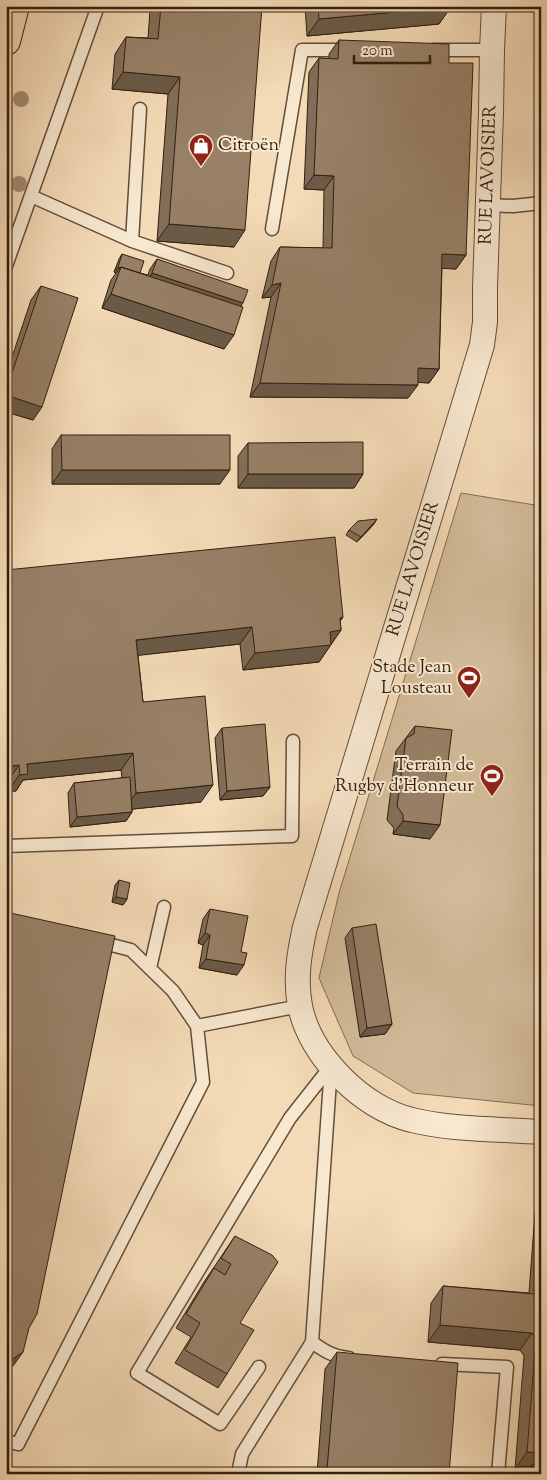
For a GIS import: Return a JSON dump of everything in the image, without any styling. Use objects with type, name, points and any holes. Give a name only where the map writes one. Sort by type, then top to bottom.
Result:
[{"type":"main road","points":[[6,41],[15,6]]},
{"type":"street","name":"RUE LAVOISIER","points":[[494,6],[485,322],[482,345],[305,927],[299,952],[297,978],[300,1006],[304,1021],[314,1042],[331,1066],[360,1093],[396,1115],[427,1123],[541,1132]]},
{"type":"lane","points":[[6,266],[98,6]]},
{"type":"lane","points":[[272,229],[302,50],[359,50]]},
{"type":"lane","points":[[416,50],[492,50]]},
{"type":"lane","points":[[132,241],[140,109]]},
{"type":"lane","points":[[32,196],[132,241],[227,273]]},
{"type":"lane","points":[[488,204],[513,206],[541,203]]},
{"type":"lane","points":[[6,846],[292,836],[293,741]]},
{"type":"lane","points":[[150,968],[164,907]]},
{"type":"lane","points":[[6,1441],[18,1444],[203,1082],[196,1026],[173,991],[131,950],[83,938]]},
{"type":"lane","points":[[196,1026],[300,1006]]},
{"type":"lane","points":[[238,1474],[242,1454],[312,1342],[331,1066]]},
{"type":"lane","points":[[259,1367],[220,1424],[137,1372],[290,1118],[331,1066]]},
{"type":"lane","points":[[312,1342],[338,1358],[358,1359]]},
{"type":"lane","points":[[428,1363],[507,1367],[498,1474]]},
{"type":"shaded area","name":"Stade Jean Lousteau","points":[[461,493],[541,506],[541,1106],[413,1093],[353,1056],[319,978],[339,893]]},
{"type":"building","name":"Citroën","points":[[161,6],[262,6],[245,230],[169,224],[180,77],[123,72],[126,37],[158,39]]},
{"type":"building","points":[[318,6],[451,6],[451,7],[319,19]]},
{"type":"building","points":[[339,40],[449,44],[449,63],[473,63],[466,255],[442,254],[439,369],[418,368],[418,385],[260,383],[281,283],[272,285],[280,247],[332,248],[334,176],[314,175],[319,58],[338,59]]},
{"type":"building","points":[[122,254],[144,261],[140,273],[118,267]]},
{"type":"building","points":[[157,259],[248,290],[243,303],[152,273]]},
{"type":"building","points":[[121,267],[243,307],[234,335],[111,294]]},
{"type":"building","points":[[41,286],[78,298],[42,407],[6,395]]},
{"type":"building","points":[[61,435],[230,435],[230,470],[62,470]]},
{"type":"building","points":[[363,442],[363,474],[248,474],[248,443]]},
{"type":"building","points":[[377,519],[361,537],[349,530],[358,521]]},
{"type":"building","points":[[335,537],[343,617],[340,618],[341,630],[330,632],[331,645],[255,653],[252,627],[136,640],[143,702],[205,696],[213,785],[136,793],[133,753],[27,764],[28,774],[20,775],[19,765],[6,767],[6,570]]},
{"type":"building","points":[[265,724],[270,787],[227,791],[222,728]]},
{"type":"building","points":[[415,726],[452,730],[440,825],[403,821],[403,815],[397,806],[406,738],[414,734]]},
{"type":"building","points":[[130,777],[132,812],[77,817],[74,783]]},
{"type":"building","points":[[119,880],[130,883],[127,899],[116,897]]},
{"type":"building","points":[[210,909],[248,916],[241,952],[247,953],[244,965],[206,959],[210,935],[205,933]]},
{"type":"building","points":[[6,912],[115,936],[37,1314],[29,1328],[23,1352],[13,1359],[6,1358]]},
{"type":"building","points":[[376,924],[392,1024],[367,1028],[352,928]]},
{"type":"building","points":[[235,1236],[272,1255],[278,1262],[240,1323],[254,1330],[227,1374],[185,1350],[200,1323],[186,1314],[214,1268],[225,1275],[231,1264],[221,1258]]},
{"type":"building","points":[[541,1271],[541,1453],[527,1452],[536,1339],[532,1333],[440,1325],[443,1286],[534,1294],[539,1289]]},
{"type":"building","points":[[337,1352],[458,1363],[449,1474],[387,1474],[327,1469]]},
{"type":"building","points":[[531,1465],[541,1465],[541,1467],[531,1467]]},
{"type":"building","points":[[522,1466],[541,1467],[541,1474],[521,1474]]},
{"type":"place","name":"Citroën","points":[[201,167]]},
{"type":"place","name":"Stade Jean Lousteau","points":[[469,699]]},
{"type":"place","name":"Terrain de Rugby d'Honneur","points":[[492,797]]}]
